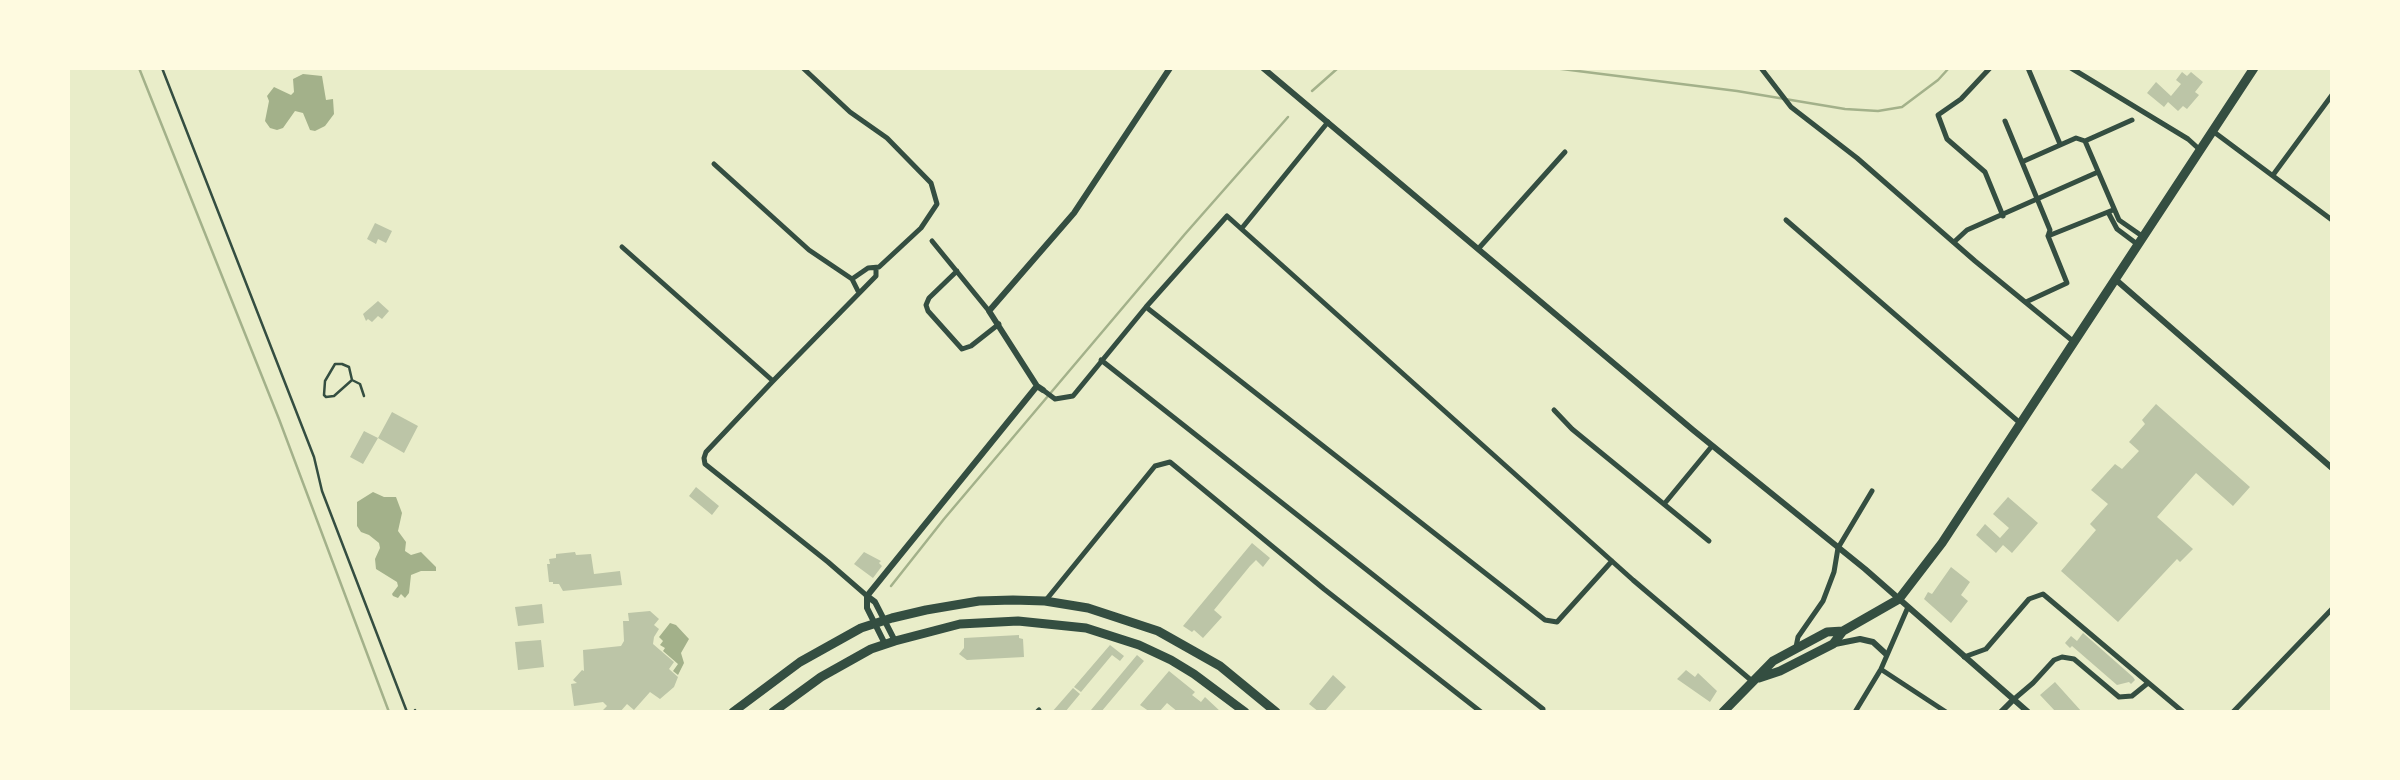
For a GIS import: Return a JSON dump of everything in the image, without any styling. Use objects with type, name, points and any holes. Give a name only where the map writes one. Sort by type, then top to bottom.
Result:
[{"type":"main road","points":[[1723,712],[1773,660],[1827,632],[1843,631],[1904,604],[2254,68]]},
{"type":"main road","points":[[732,712],[800,662],[860,628],[978,602],[1044,601],[1112,614],[1158,630],[1220,666],[1276,712]]},
{"type":"main road","points":[[773,712],[845,662],[890,642],[960,624],[1018,620],[1086,628],[1139,645],[1209,684],[1244,712]]},
{"type":"main road","points":[[1754,680],[1834,644],[1843,631]]},
{"type":"street","points":[[804,68],[850,112],[887,138],[932,183],[937,204],[921,228],[876,269],[876,276],[704,458],[706,464],[867,596]]},
{"type":"street","points":[[989,311],[1074,213],[1170,68]]},
{"type":"street","points":[[1263,68],[1838,548],[2028,712]]},
{"type":"street","points":[[1761,68],[1792,107],[2074,342]]},
{"type":"street","points":[[1990,68],[1961,99],[1938,115],[1947,139],[1984,172],[2003,216]]},
{"type":"street","points":[[2028,68],[2060,144]]},
{"type":"street","points":[[2071,68],[2199,149]]},
{"type":"street","points":[[2273,175],[2332,95]]},
{"type":"street","points":[[2023,162],[2060,144],[2076,138],[2085,141],[2132,120]]},
{"type":"street","points":[[1242,228],[1329,121]]},
{"type":"street","points":[[2005,121],[2038,198],[2067,283],[2026,302]]},
{"type":"street","points":[[2212,131],[2332,220]]},
{"type":"street","points":[[2085,141],[2117,229],[2140,240]]},
{"type":"street","points":[[1480,248],[1566,152]]},
{"type":"street","points":[[714,164],[809,250],[852,280],[858,292]]},
{"type":"street","points":[[1954,242],[1963,233],[2098,172]]},
{"type":"street","points":[[2048,236],[2111,211]]},
{"type":"street","points":[[932,241],[999,324],[1040,388],[1055,400],[1073,396],[1227,216],[1612,561],[1754,680]]},
{"type":"street","points":[[1786,220],[2020,423]]},
{"type":"street","points":[[622,248],[773,381]]},
{"type":"street","points":[[852,280],[868,268],[876,269]]},
{"type":"street","points":[[957,271],[929,298],[928,311],[962,348],[971,346],[999,324]]},
{"type":"street","points":[[2115,279],[2332,468]]},
{"type":"street","points":[[1146,307],[1545,620],[1557,622],[1612,561]]},
{"type":"street","points":[[1101,360],[1543,712]]},
{"type":"street","points":[[890,642],[867,608],[867,596],[1040,388]]},
{"type":"street","points":[[1554,410],[1709,541]]},
{"type":"street","points":[[1664,503],[1712,446]]},
{"type":"street","points":[[1044,601],[1156,466],[1170,462],[1481,712]]},
{"type":"street","points":[[1796,647],[1798,637],[1824,601],[1838,548],[1872,491]]},
{"type":"street","points":[[1964,657],[1986,648],[2028,599],[2043,594],[2184,712]]},
{"type":"street","points":[[1855,712],[1881,669],[1904,604]]},
{"type":"street","points":[[2233,712],[2332,609]]},
{"type":"street","points":[[1834,644],[1860,638],[1873,642],[1886,654]]},
{"type":"street","points":[[2001,712],[2062,656],[2074,659],[2117,696],[2132,696],[2148,682]]},
{"type":"street","points":[[1881,669],[1946,712]]},
{"type":"path","points":[[162,68],[314,457],[322,491],[407,712]]},
{"type":"path","points":[[336,364],[350,367],[352,380],[337,394],[324,395],[325,382],[336,364]]},
{"type":"path","points":[[352,380],[360,384],[364,396]]},
{"type":"shaded area","points":[[303,74],[322,76],[326,100],[333,99],[334,114],[315,131],[310,130],[303,113],[295,111],[283,128],[270,128],[265,121],[267,96],[274,87],[291,95],[293,79]]},
{"type":"shaded area","points":[[373,492],[396,497],[402,513],[398,531],[406,542],[405,551],[411,555],[421,552],[436,567],[436,571],[411,575],[405,598],[401,594],[398,598],[393,596],[397,582],[376,569],[379,543],[357,526],[357,502]]},
{"type":"shaded area","points":[[670,623],[689,639],[681,653],[684,663],[678,675],[673,671],[678,664],[660,645],[663,641],[659,637]]},
{"type":"building","points":[[2182,72],[2187,76],[2191,72],[2203,82],[2195,92],[2199,95],[2187,109],[2183,106],[2178,111],[2168,102],[2164,107],[2147,93],[2156,82],[2171,96],[2181,84],[2176,80]]},
{"type":"building","points":[[375,223],[392,231],[386,243],[378,239],[376,244],[367,239]]},
{"type":"building","points":[[378,301],[389,311],[382,319],[378,316],[372,322],[366,321],[363,314]]},
{"type":"building","points":[[2156,404],[2250,487],[2233,506],[2196,473],[2157,517],[2193,549],[2180,562],[2177,559],[2118,622],[2061,571],[2096,530],[2090,524],[2108,504],[2091,490],[2115,464],[2122,469],[2139,451],[2129,442]]},
{"type":"building","points":[[392,412],[418,426],[404,453],[378,438]]},
{"type":"building","points":[[364,431],[378,438],[363,464],[350,457]]},
{"type":"building","points":[[696,487],[719,506],[712,515],[689,496]]},
{"type":"building","points":[[2008,497],[2038,523],[2012,553],[2003,545],[1996,553],[1976,535],[1985,524],[2000,538],[2009,528],[1993,514]]},
{"type":"building","points":[[1252,543],[1270,558],[1263,567],[1256,560],[1214,610],[1222,617],[1203,638],[1183,626]]},
{"type":"building","points":[[864,552],[881,561],[882,566],[873,578],[854,564]]},
{"type":"building","points":[[556,554],[591,554],[594,574],[620,571],[622,585],[563,591],[559,584],[549,582],[549,559],[556,558]]},
{"type":"building","points":[[1951,567],[1970,582],[1961,595],[1968,601],[1951,623],[1924,599]]},
{"type":"building","points":[[542,604],[544,623],[518,626],[515,607]]},
{"type":"building","points":[[650,611],[659,619],[654,625],[659,629],[653,644],[674,662],[669,669],[678,677],[674,687],[660,699],[650,692],[634,710],[627,704],[620,712],[601,712],[607,706],[603,702],[574,706],[571,684],[577,683],[573,680],[584,671],[583,650],[621,646],[623,621],[629,621],[628,613]]},
{"type":"building","points":[[2083,633],[2135,680],[2117,685],[2065,643],[2071,636],[2077,641]]},
{"type":"building","points":[[1019,635],[1023,639],[1024,657],[967,660],[959,654],[964,638]]},
{"type":"building","points":[[541,640],[544,667],[518,670],[515,642]]},
{"type":"building","points":[[1110,645],[1124,656],[1120,661],[1112,655],[1081,692],[1074,687]]},
{"type":"building","points":[[1137,655],[1144,661],[1101,712],[1091,710]]},
{"type":"building","points":[[1686,670],[1695,677],[1698,673],[1717,691],[1710,702],[1677,679]]},
{"type":"building","points":[[1169,671],[1195,692],[1192,695],[1201,702],[1205,697],[1221,712],[1178,712],[1167,703],[1159,712],[1150,712],[1140,705]]},
{"type":"building","points":[[1333,675],[1346,687],[1324,712],[1319,712],[1309,704]]},
{"type":"building","points":[[2055,682],[2082,712],[2056,712],[2040,695]]},
{"type":"building","points":[[1073,688],[1080,694],[1065,712],[1052,712]]},
{"type":"waterway","points":[[139,68],[279,419],[389,712]]},
{"type":"waterway","points":[[1312,91],[1338,68]]},
{"type":"waterway","points":[[1554,68],[1878,111],[1902,107],[1949,68]]},
{"type":"waterway","points":[[891,586],[1185,234],[1288,117]]}]
